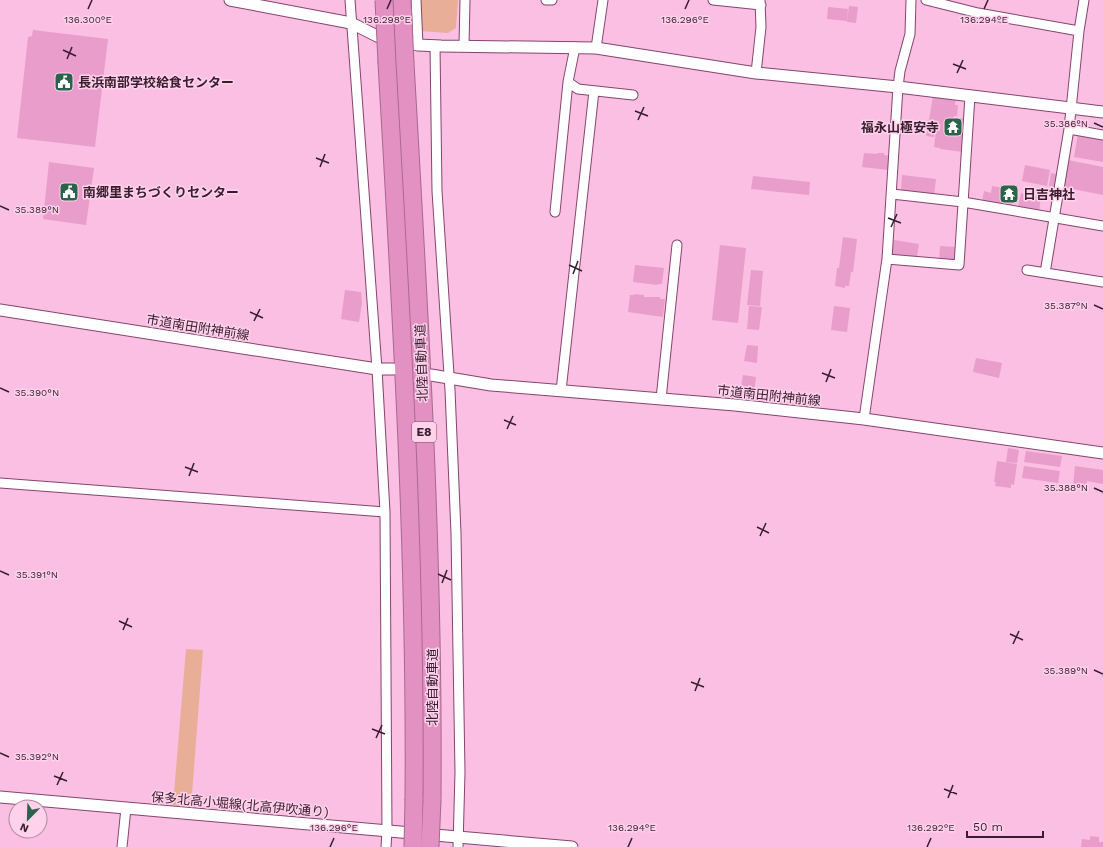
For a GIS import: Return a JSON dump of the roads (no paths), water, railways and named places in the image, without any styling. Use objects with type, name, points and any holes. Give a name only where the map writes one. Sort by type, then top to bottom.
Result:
[{"type":"highway","name":"北陸自動車道","points":[[384,0],[403,338],[412,575],[414,666],[413,847]]},
{"type":"highway","name":"北陸自動車道","points":[[402,0],[420,336],[430,576],[432,661],[432,800],[430,847]]},
{"type":"street","points":[[230,0],[351,23],[379,37],[418,45],[596,48],[756,73],[898,87],[1103,112]]},
{"type":"street","points":[[350,0],[377,369],[385,512],[386,847]]},
{"type":"street","points":[[416,0],[418,45]]},
{"type":"street","points":[[464,46],[465,0]]},
{"type":"street","points":[[546,0],[552,0]]},
{"type":"street","points":[[596,48],[602,0]]},
{"type":"street","points":[[713,0],[760,3],[761,27],[756,73]]},
{"type":"street","points":[[864,419],[887,259],[898,87],[900,70],[910,34],[911,0]]},
{"type":"street","points":[[926,0],[978,13],[1078,31]]},
{"type":"street","points":[[1045,273],[1069,129],[1078,31],[1084,0]]},
{"type":"street","points":[[435,46],[437,191],[449,378],[456,533],[460,772],[458,842]]},
{"type":"street","points":[[555,212],[568,82],[575,47]]},
{"type":"street","points":[[568,82],[578,89],[633,95]]},
{"type":"street","points":[[561,391],[594,91]]},
{"type":"street","points":[[887,259],[959,265],[970,96]]},
{"type":"street","points":[[1069,129],[1103,135]]},
{"type":"street","points":[[892,194],[963,202],[1103,226]]},
{"type":"street","points":[[661,399],[677,245]]},
{"type":"street","points":[[1027,270],[1103,282]]},
{"type":"street","name":"市道南田附神前線","points":[[0,310],[377,369],[393,369]]},
{"type":"street","name":"市道南田附神前線","points":[[431,375],[491,385],[735,405],[864,419],[1103,453]]},
{"type":"street","points":[[0,483],[385,512]]},
{"type":"street","name":"保多北高小堀線(北高伊吹通り)","points":[[0,797],[387,831],[458,842],[572,847]]},
{"type":"street","points":[[122,847],[126,808]]},
{"type":"place","name":"長浜南部学校給食センター","points":[[64,82]]},
{"type":"place","name":"福永山極安寺","points":[[953,127]]},
{"type":"place","name":"南郷里まちづくりセンター","points":[[69,192]]},
{"type":"place","name":"日吉神社","points":[[1009,194]]}]
